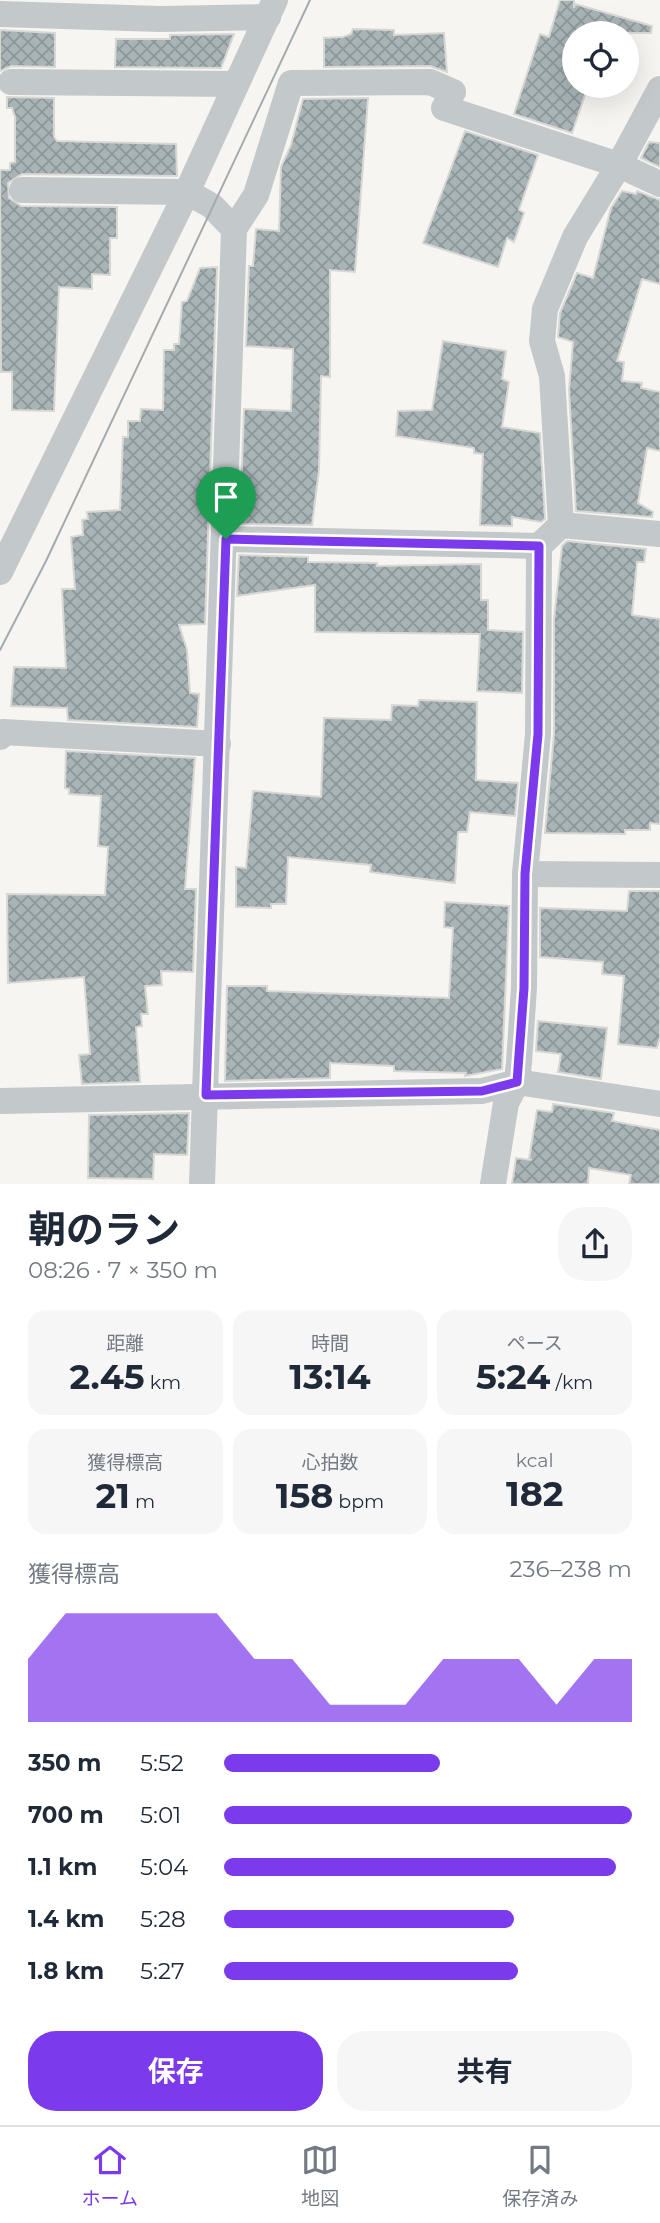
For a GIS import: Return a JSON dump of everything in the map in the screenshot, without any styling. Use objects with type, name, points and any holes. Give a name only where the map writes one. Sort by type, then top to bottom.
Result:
[{"type":"street","points":[[0,14],[272,8],[187,192],[0,572]]},
{"type":"street","points":[[11,82],[236,84]]},
{"type":"street","points":[[202,1184],[226,539],[234,229],[256,195],[291,83],[430,82],[453,92],[444,108],[619,165],[660,184]]},
{"type":"street","points":[[493,1184],[506,1103],[517,1082],[524,988],[525,874],[538,734],[539,546],[561,524],[552,376],[542,341],[545,309],[575,237],[619,165],[660,89]]},
{"type":"street","points":[[22,190],[187,192],[212,206],[234,229]]},
{"type":"street","points":[[561,524],[660,534]]},
{"type":"street","points":[[226,539],[539,546]]},
{"type":"street","points":[[0,737],[3,732],[218,744]]},
{"type":"street","points":[[525,874],[660,876]]},
{"type":"street","points":[[0,1101],[482,1091],[517,1082],[660,1104]]},
{"type":"building","points":[[560,0],[574,0],[574,8],[575,4],[634,21],[562,21],[562,98],[584,98],[572,133],[514,114],[540,34],[549,37]]},
{"type":"building","points":[[639,22],[652,26],[651,33],[639,33]]},
{"type":"building","points":[[353,29],[394,30],[394,35],[444,33],[447,72],[430,66],[324,67],[324,38],[343,37],[351,34]]},
{"type":"building","points":[[0,30],[55,33],[55,67],[11,66],[0,71]]},
{"type":"building","points":[[234,34],[221,68],[115,67],[116,39],[170,39],[170,35]]},
{"type":"building","points":[[7,97],[54,98],[54,137],[57,141],[176,144],[177,176],[22,174],[8,183],[9,198],[21,206],[117,207],[117,238],[110,238],[110,275],[92,274],[92,289],[59,287],[54,411],[12,410],[12,372],[1,372],[0,170],[10,170],[10,163],[15,162],[15,117],[12,108],[7,108]]},
{"type":"building","points":[[368,98],[355,272],[330,270],[330,377],[321,376],[319,470],[312,525],[240,524],[244,409],[291,411],[293,349],[246,346],[249,266],[253,266],[256,229],[279,231],[281,167],[291,145],[303,99]]},
{"type":"building","points":[[465,131],[538,155],[519,210],[524,213],[514,242],[507,238],[498,267],[423,243]]},
{"type":"building","points":[[649,142],[660,143],[660,167],[641,158]]},
{"type":"building","points":[[622,191],[636,194],[637,191],[660,200],[660,284],[642,279],[617,361],[624,362],[622,381],[642,383],[641,388],[660,392],[660,451],[647,448],[638,503],[653,512],[652,517],[576,511],[569,390],[573,342],[558,337],[560,313],[577,273],[593,278],[611,208]]},
{"type":"building","points":[[217,267],[205,624],[179,625],[187,650],[190,693],[199,694],[197,727],[68,720],[67,708],[11,706],[14,667],[66,668],[62,589],[75,589],[71,537],[83,535],[82,520],[88,519],[87,512],[120,510],[123,437],[128,437],[128,421],[140,421],[141,409],[163,410],[164,350],[174,350],[174,344],[179,344],[182,302],[187,301],[200,268]]},
{"type":"building","points":[[443,341],[506,351],[502,379],[509,382],[502,427],[540,433],[545,519],[541,522],[512,517],[512,526],[480,525],[483,454],[474,453],[474,448],[396,436],[398,411],[432,410]]},
{"type":"building","points":[[567,541],[646,549],[644,562],[637,562],[632,615],[660,619],[660,824],[650,823],[650,830],[625,830],[625,834],[545,833],[554,734],[554,619],[562,546]]},
{"type":"building","points":[[239,555],[308,557],[308,562],[377,563],[377,566],[481,564],[481,600],[488,600],[488,630],[523,632],[522,693],[477,691],[480,634],[315,632],[315,585],[237,596]]},
{"type":"building","points":[[419,700],[477,702],[476,780],[518,783],[515,816],[470,812],[467,832],[458,832],[455,883],[370,872],[371,865],[288,857],[286,904],[271,904],[271,908],[236,907],[236,867],[246,868],[253,791],[321,797],[324,718],[391,720],[392,705],[418,706]]},
{"type":"building","points":[[66,751],[195,758],[185,889],[196,889],[193,972],[161,971],[162,985],[145,986],[148,1014],[141,1014],[142,1026],[136,1027],[140,1082],[82,1084],[79,1055],[90,1054],[84,977],[8,983],[7,894],[105,895],[108,847],[98,846],[101,796],[69,794],[69,789],[65,788]]},
{"type":"building","points":[[629,891],[660,891],[660,1037],[657,1048],[618,1044],[624,976],[602,974],[603,962],[540,957],[540,908],[627,911]]},
{"type":"building","points":[[445,902],[509,906],[502,1069],[465,1076],[466,1073],[394,1071],[394,1066],[330,1063],[330,1078],[225,1081],[227,986],[267,986],[267,991],[449,998],[453,928],[444,927]]},
{"type":"building","points":[[538,1021],[607,1028],[601,1079],[558,1072],[561,1054],[536,1051]]},
{"type":"building","points":[[553,1104],[614,1113],[612,1121],[660,1130],[660,1184],[629,1184],[631,1175],[589,1168],[588,1184],[512,1184],[516,1158],[532,1160],[529,1159],[537,1110],[552,1112]]},
{"type":"building","points":[[189,1113],[187,1155],[154,1154],[153,1179],[88,1178],[89,1115]]},
{"type":"tram line","points":[[0,650],[46,561],[310,0]]},
{"type":"route","points":[[226,539],[539,546],[538,734],[525,874],[524,988],[517,1082],[482,1091],[206,1095],[226,539]]}]
